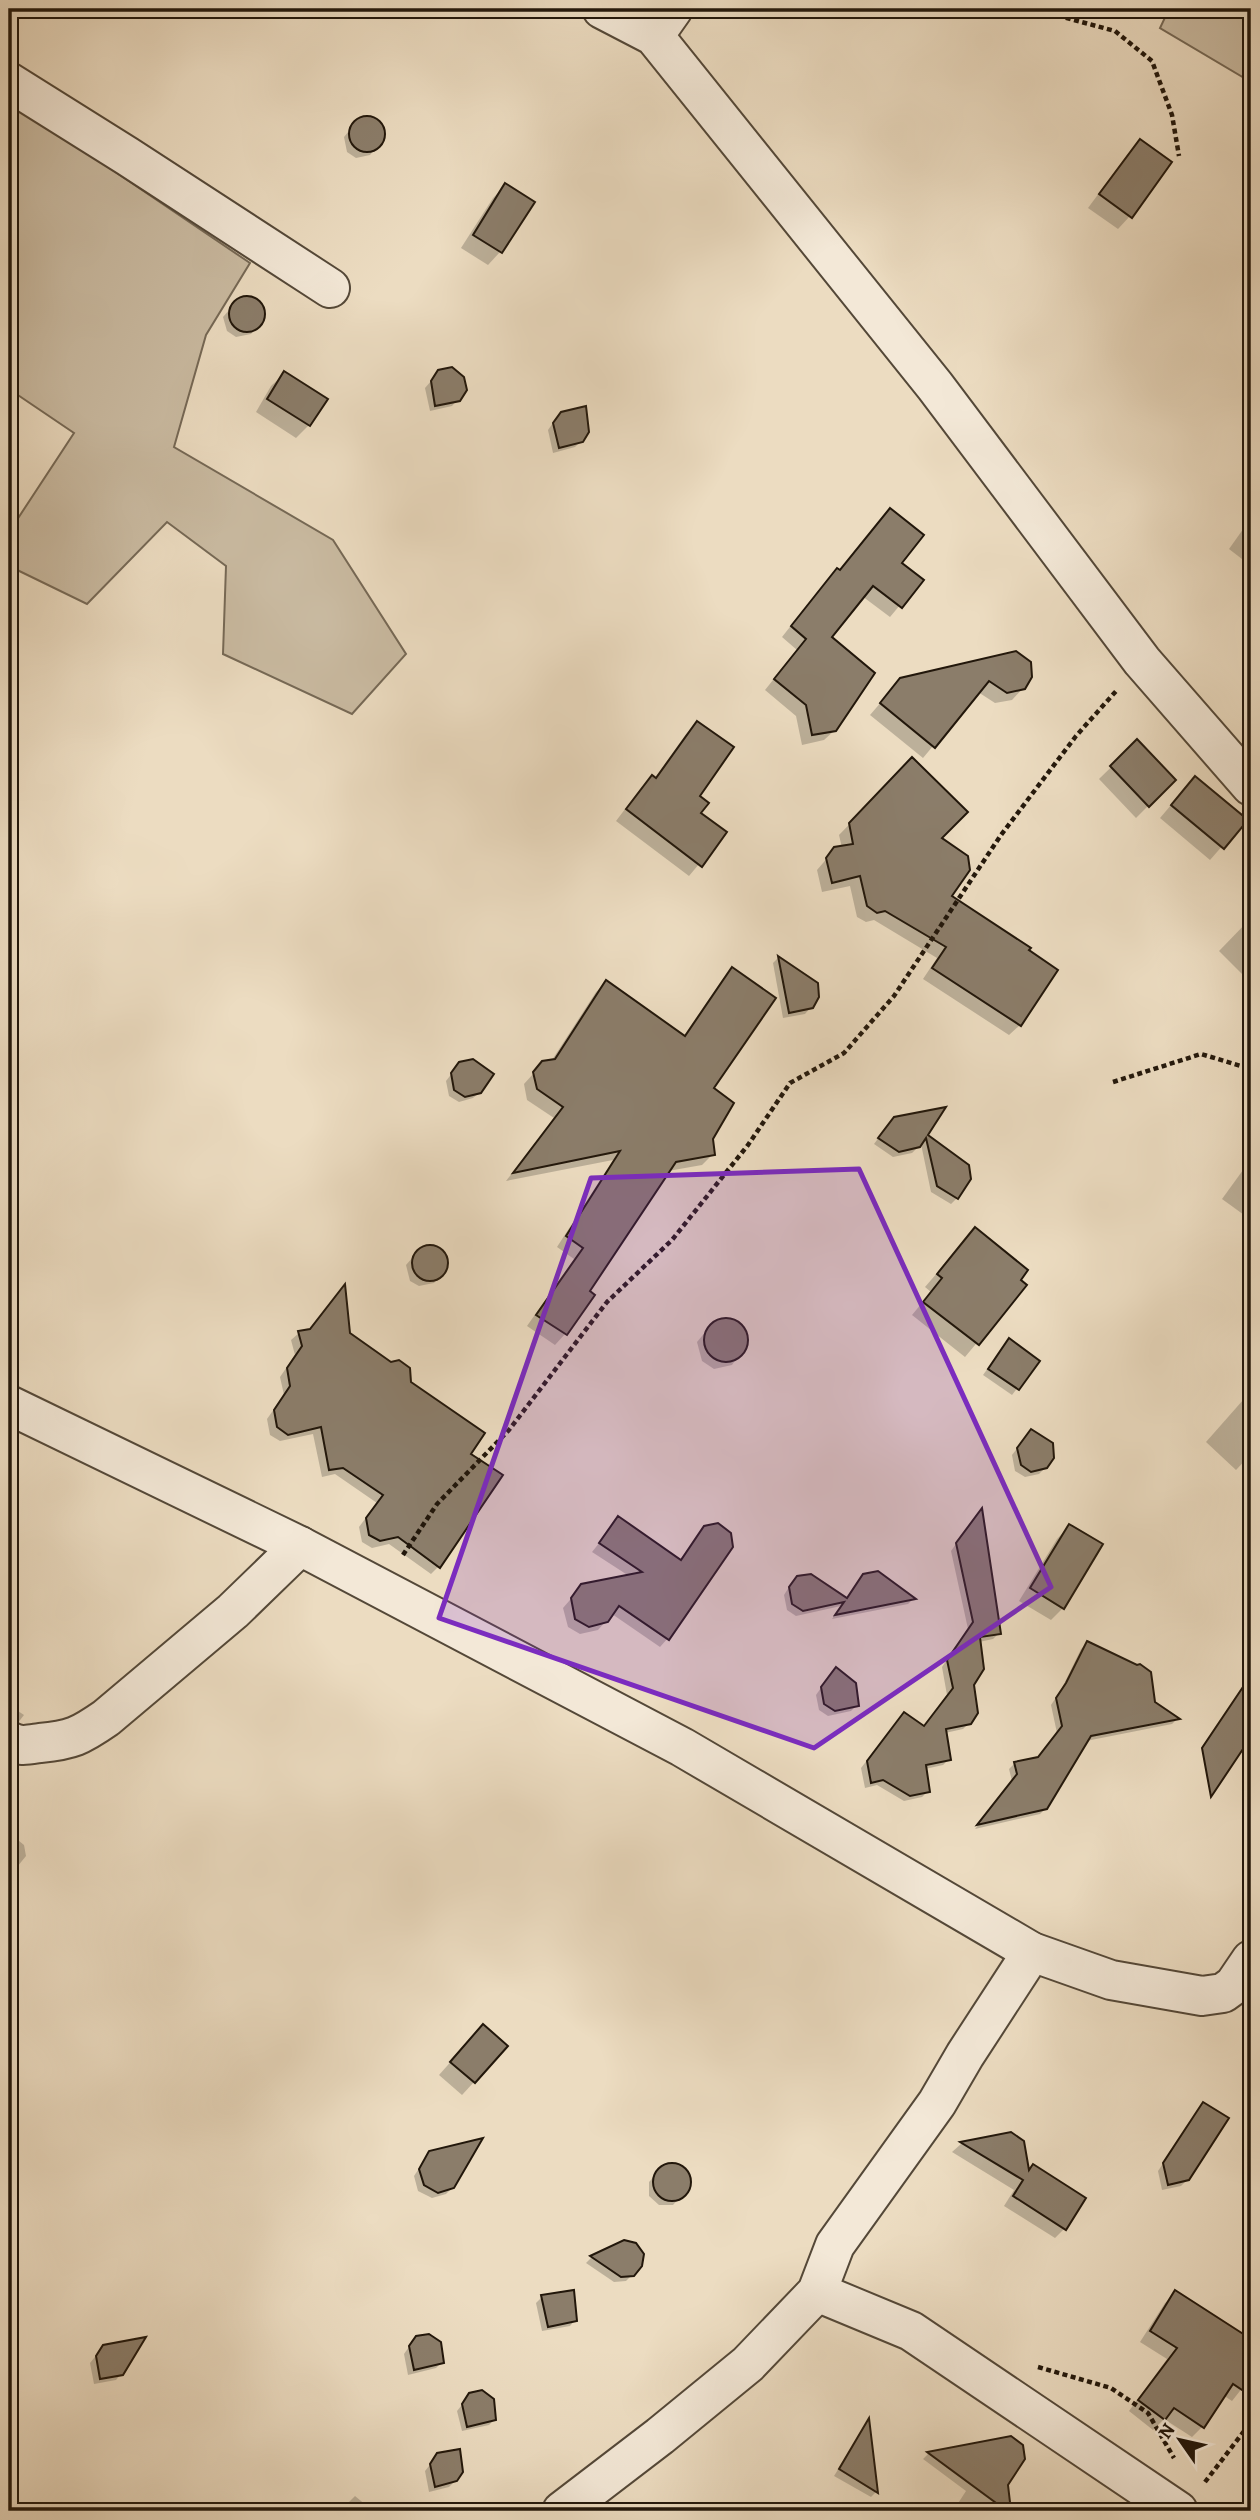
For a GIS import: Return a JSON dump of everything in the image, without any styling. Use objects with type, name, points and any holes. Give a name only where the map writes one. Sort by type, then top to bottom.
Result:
[{"type":"street","points":[[602,9],[664,22],[1142,661],[1251,786]]},
{"type":"street","points":[[9,82],[330,288]]},
{"type":"street","points":[[9,1405],[381,1587],[682,1748],[1032,1952],[1111,1980],[1202,1996],[1223,1993],[1234,1985],[1251,1960]]},
{"type":"street","points":[[9,1741],[19,1746],[65,1742],[83,1734],[106,1718],[233,1611],[300,1546]]},
{"type":"street","points":[[562,2511],[748,2364],[817,2292],[835,2245],[937,2103],[1032,1952]]},
{"type":"street","points":[[817,2292],[911,2330],[1191,2498]]},
{"type":"path","points":[[1033,9],[1115,31],[1152,61],[1172,115],[1179,156]]},
{"type":"path","points":[[381,1587],[437,1504],[509,1430],[607,1302],[672,1240],[748,1145],[790,1083],[844,1054],[894,996],[1001,835],[1076,736],[1142,661]]},
{"type":"path","points":[[1112,1083],[1201,1055],[1251,1069]]},
{"type":"path","points":[[1191,2498],[1251,2422]]},
{"type":"highlighted area","points":[[859,1169],[1051,1587],[814,1748],[439,1618],[591,1178]]},
{"type":"shaded area","points":[[1169,9],[1251,9],[1251,82],[1160,28]]},
{"type":"shaded area","points":[[9,100],[250,263],[206,335],[174,447],[333,540],[406,654],[352,714],[223,654],[226,566],[167,522],[87,604],[9,566],[9,532],[74,433],[9,389]]},
{"type":"building","points":[[367,116],[380,121],[385,134],[380,147],[367,152],[354,147],[349,134],[354,121]]},
{"type":"building","points":[[1140,139],[1172,162],[1132,218],[1099,194]]},
{"type":"building","points":[[505,183],[535,202],[502,253],[473,235]]},
{"type":"building","points":[[247,296],[259,302],[265,314],[259,326],[247,332],[235,326],[229,314],[235,302]]},
{"type":"building","points":[[452,367],[464,377],[467,390],[460,401],[435,406],[431,381],[438,370]]},
{"type":"building","points":[[284,371],[328,399],[310,426],[267,399]]},
{"type":"building","points":[[586,406],[589,432],[583,442],[559,448],[553,423],[561,412]]},
{"type":"building","points":[[890,508],[924,535],[902,563],[924,580],[902,608],[873,586],[832,637],[875,673],[836,731],[812,735],[806,705],[774,679],[806,639],[791,626]]},
{"type":"building","points":[[1016,651],[1031,662],[1032,677],[1025,689],[1007,693],[989,681],[935,748],[880,703],[900,678]]},
{"type":"building","points":[[697,721],[734,747],[700,796],[709,803],[701,813],[727,832],[702,867],[626,809],[652,775],[656,778]]},
{"type":"building","points":[[1137,739],[1176,780],[1149,807],[1110,766]]},
{"type":"building","points":[[912,757],[968,812],[942,838],[968,856],[970,870],[952,896],[1031,948],[1029,950],[1058,970],[1021,1026],[932,968],[946,947],[885,911],[877,913],[867,906],[860,876],[832,883],[826,858],[834,847],[853,844],[849,823]]},
{"type":"building","points":[[1195,776],[1248,820],[1224,849],[1171,805]]},
{"type":"building","points":[[778,956],[818,983],[819,997],[813,1008],[789,1013]]},
{"type":"building","points":[[732,967],[776,998],[714,1088],[734,1103],[713,1139],[715,1155],[676,1162],[590,1291],[595,1295],[567,1335],[536,1315],[583,1248],[566,1236],[620,1151],[513,1173],[563,1107],[537,1089],[533,1072],[542,1061],[555,1059],[606,980],[685,1036]]},
{"type":"building","points":[[473,1059],[494,1074],[481,1093],[465,1097],[454,1090],[451,1073],[459,1062]]},
{"type":"building","points":[[946,1107],[928,1135],[969,1165],[971,1179],[958,1199],[937,1186],[926,1138],[920,1147],[899,1152],[878,1138],[894,1117]]},
{"type":"building","points":[[975,1227],[1028,1270],[1021,1280],[1027,1285],[979,1345],[923,1302],[942,1278],[937,1274]]},
{"type":"building","points":[[430,1245],[443,1250],[448,1263],[443,1276],[430,1281],[417,1276],[412,1263],[417,1250]]},
{"type":"building","points":[[345,1284],[350,1333],[391,1362],[399,1360],[410,1368],[411,1382],[485,1433],[471,1454],[503,1475],[440,1568],[398,1537],[380,1541],[369,1535],[366,1518],[383,1495],[343,1468],[329,1470],[321,1427],[288,1435],[277,1427],[274,1410],[290,1386],[287,1368],[302,1346],[298,1331],[310,1329]]},
{"type":"building","points":[[726,1318],[735,1319],[742,1324],[747,1331],[747,1349],[742,1356],[735,1361],[726,1362],[717,1361],[710,1356],[705,1349],[704,1340],[705,1331],[710,1324],[717,1319]]},
{"type":"building","points":[[1009,1338],[1040,1361],[1019,1390],[988,1369]]},
{"type":"building","points":[[1031,1429],[1053,1443],[1054,1458],[1047,1468],[1031,1472],[1021,1465],[1017,1448]]},
{"type":"building","points":[[982,1508],[1001,1634],[980,1637],[984,1669],[974,1685],[978,1713],[971,1724],[946,1729],[951,1760],[926,1765],[930,1792],[910,1796],[883,1780],[871,1783],[867,1761],[904,1712],[924,1726],[953,1688],[947,1660],[973,1622],[956,1543]]},
{"type":"building","points":[[618,1516],[681,1560],[704,1526],[718,1523],[731,1533],[733,1547],[669,1640],[619,1606],[608,1622],[589,1627],[575,1619],[571,1598],[581,1584],[642,1572],[599,1543]]},
{"type":"building","points":[[1069,1524],[1103,1544],[1064,1609],[1030,1588]]},
{"type":"building","points":[[878,1571],[916,1599],[835,1615],[844,1602],[803,1611],[792,1604],[789,1587],[797,1576],[811,1574],[847,1598],[863,1574]]},
{"type":"building","points":[[1087,1641],[1137,1665],[1140,1664],[1151,1672],[1155,1702],[1180,1719],[1091,1736],[1047,1809],[977,1825],[1017,1774],[1014,1762],[1038,1757],[1062,1726],[1056,1698]]},
{"type":"building","points":[[836,1667],[856,1683],[859,1706],[835,1711],[824,1704],[821,1687]]},
{"type":"building","points":[[1251,1675],[1251,1737],[1211,1797],[1202,1748]]},
{"type":"building","points":[[483,2024],[508,2046],[475,2083],[450,2062]]},
{"type":"building","points":[[1203,2102],[1229,2118],[1189,2180],[1168,2185],[1163,2163]]},
{"type":"building","points":[[1011,2132],[1024,2141],[1029,2170],[1033,2164],[1086,2198],[1066,2230],[1013,2196],[1023,2180],[960,2142]]},
{"type":"building","points":[[483,2138],[454,2188],[438,2193],[424,2185],[419,2169],[429,2151]]},
{"type":"building","points":[[672,2163],[685,2169],[691,2182],[685,2195],[672,2201],[659,2195],[653,2182],[659,2169]]},
{"type":"building","points":[[624,2240],[636,2243],[644,2254],[642,2266],[634,2276],[621,2277],[590,2256]]},
{"type":"building","points":[[574,2290],[577,2321],[548,2327],[541,2295]]},
{"type":"building","points":[[1175,2290],[1251,2339],[1251,2396],[1233,2384],[1204,2428],[1174,2408],[1165,2420],[1138,2400],[1177,2348],[1150,2331]]},
{"type":"building","points":[[429,2334],[441,2342],[444,2363],[414,2370],[409,2346],[416,2336]]},
{"type":"building","points":[[146,2337],[123,2375],[100,2379],[96,2356],[103,2345]]},
{"type":"building","points":[[482,2390],[494,2399],[496,2420],[467,2427],[462,2404],[469,2393]]},
{"type":"building","points":[[869,2418],[878,2493],[839,2469]]},
{"type":"building","points":[[1011,2436],[1023,2445],[1025,2459],[1008,2485],[1011,2511],[1007,2511],[927,2452]]},
{"type":"building","points":[[460,2449],[463,2472],[457,2481],[435,2487],[430,2464],[437,2453]]}]
